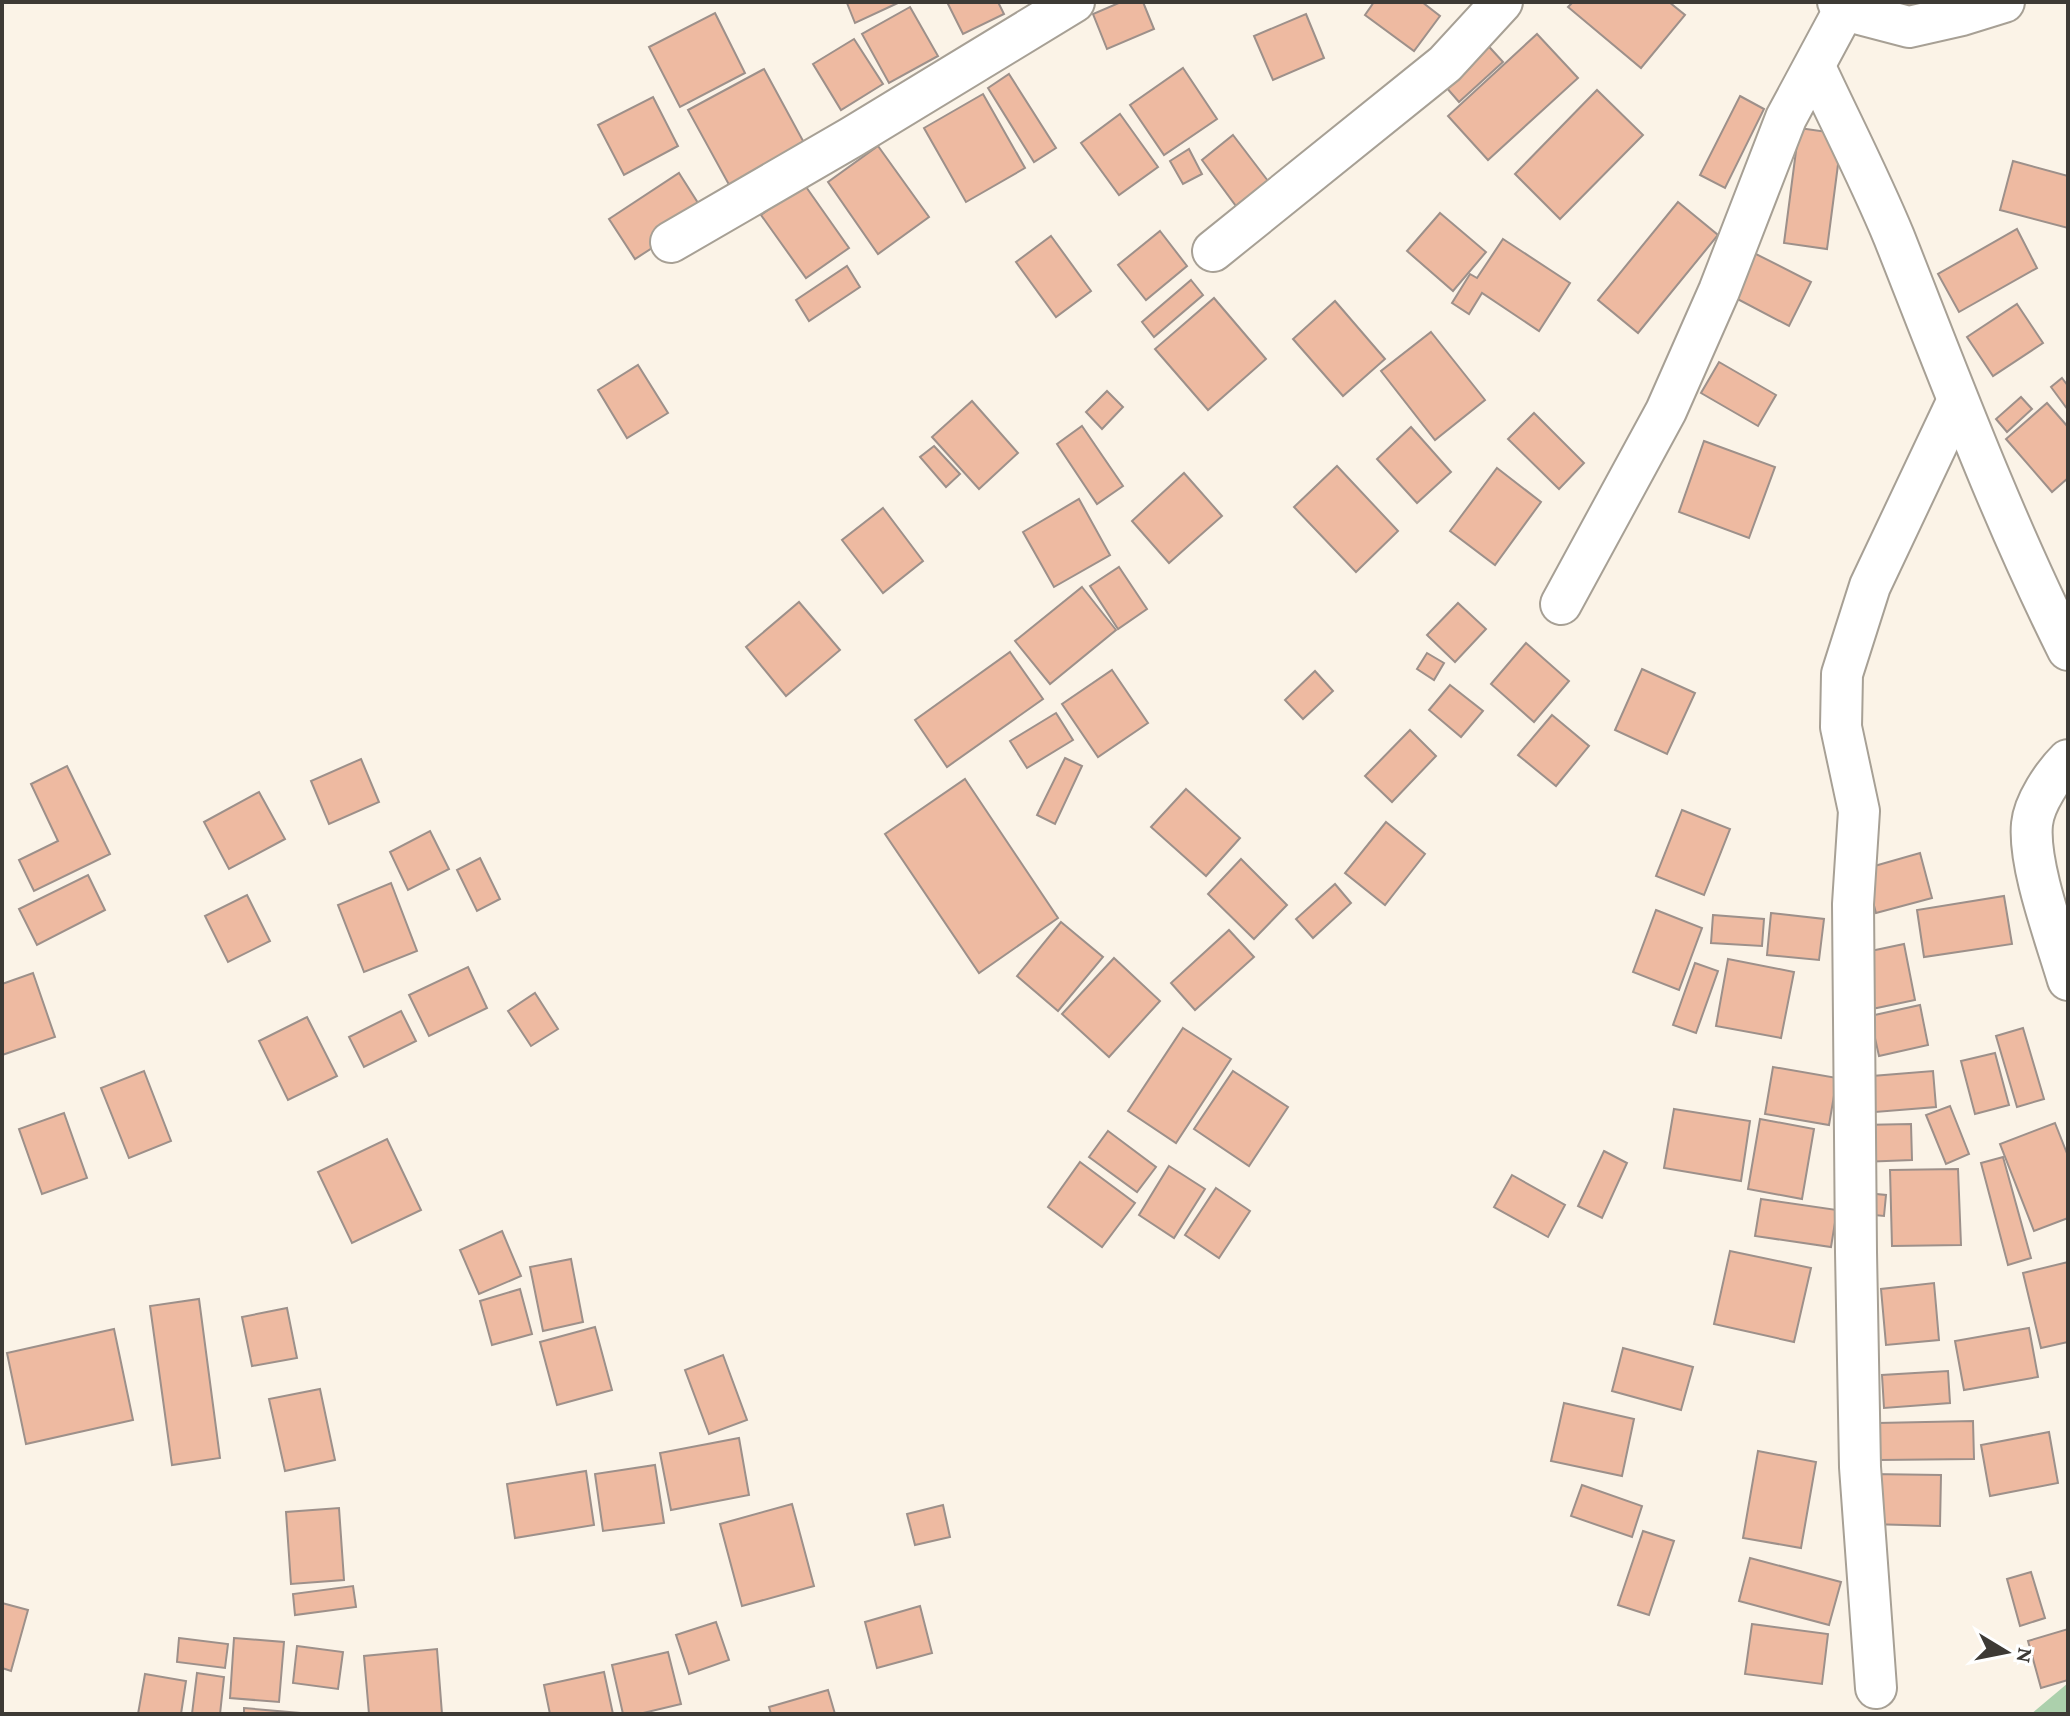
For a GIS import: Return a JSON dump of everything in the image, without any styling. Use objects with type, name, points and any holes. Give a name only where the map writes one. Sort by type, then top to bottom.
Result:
[{"type":"street","points":[[671,242],[920,97],[1074,2]]},
{"type":"street","points":[[1213,251],[1445,64],[1502,2]]},
{"type":"street","points":[[1561,604],[1666,411],[1719,291],[1786,118],[1815,67],[1841,6],[1909,27],[2004,2]]},
{"type":"street","points":[[1815,67],[1893,234],[1957,402],[2038,590],[2068,650]]},
{"type":"street","points":[[1876,1688],[1860,1467],[1856,1268],[1853,904],[1859,811],[1841,727],[1842,674],[1870,586],[1957,402]]},
{"type":"street","points":[[2068,760],[2040,799],[2032,824],[2036,869],[2068,980]]},
{"type":"green space","points":[[2068,1683],[2068,1714],[2031,1714]]},
{"type":"building","points":[[849,2],[900,2],[855,23]]},
{"type":"building","points":[[947,2],[998,2],[1004,14],[963,34]]},
{"type":"building","points":[[1121,2],[1143,2],[1154,29],[1107,49],[1093,14]]},
{"type":"building","points":[[1374,2],[1422,2],[1440,16],[1414,51],[1365,15]]},
{"type":"building","points":[[1573,2],[1669,2],[1685,15],[1641,68],[1568,7]]},
{"type":"building","points":[[1891,2],[1952,2],[1895,17]]},
{"type":"building","points":[[910,7],[938,56],[889,83],[862,34]]},
{"type":"building","points":[[715,13],[745,73],[680,107],[649,47]]},
{"type":"building","points":[[1306,14],[1324,58],[1273,80],[1254,36]]},
{"type":"building","points":[[1537,34],[1578,78],[1488,160],[1448,116]]},
{"type":"building","points":[[854,39],[883,84],[841,110],[813,64]]},
{"type":"building","points":[[1482,39],[1503,62],[1459,102],[1439,79]]},
{"type":"building","points":[[1183,68],[1217,119],[1164,155],[1130,105]]},
{"type":"building","points":[[764,69],[808,150],[733,192],[688,110]]},
{"type":"building","points":[[1009,74],[1056,148],[1034,162],[988,88]]},
{"type":"building","points":[[1597,90],[1643,135],[1560,219],[1515,174]]},
{"type":"building","points":[[983,94],[1025,168],[966,202],[924,128]]},
{"type":"building","points":[[1740,96],[1764,109],[1725,188],[1700,175]]},
{"type":"building","points":[[653,97],[678,146],[624,175],[598,125]]},
{"type":"building","points":[[1120,114],[1158,167],[1119,195],[1081,143]]},
{"type":"building","points":[[1799,128],[1842,134],[1827,249],[1784,243]]},
{"type":"building","points":[[1233,135],[1268,181],[1236,206],[1202,160]]},
{"type":"building","points":[[878,146],[929,217],[878,254],[828,182]]},
{"type":"building","points":[[1189,149],[1202,174],[1183,184],[1170,161]]},
{"type":"building","points":[[2013,161],[2068,176],[2068,228],[2000,210]]},
{"type":"building","points":[[679,173],[705,214],[635,259],[609,219]]},
{"type":"building","points":[[804,184],[849,248],[806,278],[761,215]]},
{"type":"building","points":[[1678,202],[1718,235],[1638,333],[1598,300]]},
{"type":"building","points":[[1440,213],[1486,252],[1453,291],[1407,251]]},
{"type":"building","points":[[2017,229],[2037,268],[1959,312],[1938,274]]},
{"type":"building","points":[[1160,231],[1187,266],[1146,300],[1118,265]]},
{"type":"building","points":[[1051,236],[1091,291],[1056,317],[1016,262]]},
{"type":"building","points":[[1503,239],[1570,283],[1539,331],[1482,293],[1469,314],[1452,303],[1470,274],[1477,278]]},
{"type":"building","points":[[1750,251],[1811,282],[1789,326],[1728,294]]},
{"type":"building","points":[[847,266],[860,287],[809,321],[796,300]]},
{"type":"building","points":[[1191,280],[1203,295],[1154,337],[1142,322]]},
{"type":"building","points":[[1214,298],[1266,359],[1208,410],[1155,349]]},
{"type":"building","points":[[1335,301],[1385,359],[1343,396],[1293,339]]},
{"type":"building","points":[[2017,304],[2043,343],[1993,376],[1967,337]]},
{"type":"building","points":[[1431,332],[1485,400],[1435,440],[1381,371]]},
{"type":"building","points":[[1719,362],[1776,395],[1758,426],[1701,393]]},
{"type":"building","points":[[638,365],[668,413],[627,438],[598,390]]},
{"type":"building","points":[[2062,378],[2068,386],[2068,410],[2051,387]]},
{"type":"building","points":[[1107,391],[1123,407],[1102,429],[1086,412]]},
{"type":"building","points":[[2021,397],[2032,409],[2007,432],[1996,419]]},
{"type":"building","points":[[972,401],[1018,453],[979,489],[932,437]]},
{"type":"building","points":[[2047,403],[2068,427],[2068,478],[2052,492],[2006,439]]},
{"type":"building","points":[[1534,413],[1584,463],[1559,489],[1508,439]]},
{"type":"building","points":[[1082,426],[1123,486],[1097,504],[1057,444]]},
{"type":"building","points":[[1411,427],[1451,472],[1417,503],[1377,459]]},
{"type":"building","points":[[1704,441],[1775,467],[1749,538],[1679,512]]},
{"type":"building","points":[[934,446],[960,474],[946,487],[920,457]]},
{"type":"building","points":[[1337,466],[1398,531],[1356,572],[1294,507]]},
{"type":"building","points":[[1497,468],[1541,502],[1495,565],[1450,531]]},
{"type":"building","points":[[1184,473],[1222,516],[1169,563],[1132,521]]},
{"type":"building","points":[[1079,499],[1110,555],[1054,587],[1023,532]]},
{"type":"building","points":[[883,508],[923,561],[883,593],[842,540]]},
{"type":"building","points":[[1119,567],[1147,609],[1118,629],[1090,586]]},
{"type":"building","points":[[1082,587],[1116,630],[1050,684],[1015,641]]},
{"type":"building","points":[[799,602],[840,650],[786,696],[746,647]]},
{"type":"building","points":[[1458,603],[1486,629],[1455,662],[1427,635]]},
{"type":"building","points":[[1526,643],[1569,681],[1534,722],[1491,684]]},
{"type":"building","points":[[1010,652],[1043,699],[947,767],[915,720]]},
{"type":"building","points":[[1427,653],[1444,663],[1434,680],[1417,669]]},
{"type":"building","points":[[1642,669],[1695,693],[1667,754],[1615,730]]},
{"type":"building","points":[[1112,670],[1148,723],[1098,757],[1062,704]]},
{"type":"building","points":[[1315,671],[1333,691],[1303,719],[1285,700]]},
{"type":"building","points":[[1450,685],[1483,711],[1461,737],[1429,710]]},
{"type":"building","points":[[1056,713],[1073,740],[1027,768],[1010,741]]},
{"type":"building","points":[[1552,715],[1589,746],[1556,786],[1518,755]]},
{"type":"building","points":[[1410,730],[1436,756],[1392,802],[1365,776]]},
{"type":"building","points":[[1065,758],[1082,766],[1055,824],[1037,815]]},
{"type":"building","points":[[361,759],[379,802],[329,824],[311,781]]},
{"type":"building","points":[[67,766],[110,854],[34,891],[19,860],[58,841],[31,784]]},
{"type":"building","points":[[965,779],[1058,918],[979,973],[885,834]]},
{"type":"building","points":[[1186,789],[1240,838],[1206,876],[1151,827]]},
{"type":"building","points":[[259,792],[285,839],[229,869],[204,822]]},
{"type":"building","points":[[1682,810],[1730,829],[1704,895],[1656,876]]},
{"type":"building","points":[[1386,822],[1425,854],[1385,905],[1345,873]]},
{"type":"building","points":[[430,831],[449,869],[408,890],[390,852]]},
{"type":"building","points":[[1920,853],[1932,898],[1876,913],[1864,869]]},
{"type":"building","points":[[480,858],[500,899],[477,911],[457,870]]},
{"type":"building","points":[[1241,859],[1287,905],[1254,939],[1208,894]]},
{"type":"building","points":[[88,875],[105,910],[37,945],[19,909]]},
{"type":"building","points":[[391,883],[417,951],[364,972],[338,905]]},
{"type":"building","points":[[1335,884],[1351,903],[1313,938],[1296,919]]},
{"type":"building","points":[[247,895],[270,941],[228,962],[205,916]]},
{"type":"building","points":[[2004,896],[2012,944],[1924,957],[1917,910]]},
{"type":"building","points":[[1656,910],[1702,928],[1679,990],[1633,972]]},
{"type":"building","points":[[1771,913],[1824,919],[1819,960],[1767,955]]},
{"type":"building","points":[[1713,915],[1764,919],[1762,946],[1711,943]]},
{"type":"building","points":[[1061,922],[1103,957],[1058,1011],[1017,976]]},
{"type":"building","points":[[1229,930],[1254,957],[1195,1010],[1171,983]]},
{"type":"building","points":[[1904,944],[1915,1000],[1872,1009],[1861,953]]},
{"type":"building","points":[[1114,958],[1160,1001],[1109,1057],[1062,1014]]},
{"type":"building","points":[[1728,959],[1794,972],[1781,1038],[1716,1026]]},
{"type":"building","points":[[1695,963],[1718,971],[1696,1033],[1673,1025]]},
{"type":"building","points":[[468,967],[487,1008],[429,1036],[409,995]]},
{"type":"building","points":[[33,973],[55,1037],[2,1055],[2,984]]},
{"type":"building","points":[[535,993],[558,1029],[531,1046],[508,1011]]},
{"type":"building","points":[[1920,1005],[1928,1045],[1879,1056],[1870,1016]]},
{"type":"building","points":[[401,1011],[416,1041],[364,1067],[349,1037]]},
{"type":"building","points":[[307,1017],[337,1076],[288,1100],[259,1041]]},
{"type":"building","points":[[1183,1028],[1231,1059],[1176,1143],[1128,1111]]},
{"type":"building","points":[[2023,1028],[2044,1099],[2017,1107],[1996,1036]]},
{"type":"building","points":[[1995,1053],[2009,1105],[1975,1114],[1961,1061]]},
{"type":"building","points":[[1773,1067],[1837,1078],[1829,1125],[1765,1114]]},
{"type":"building","points":[[144,1071],[171,1141],[129,1158],[101,1088]]},
{"type":"building","points":[[1233,1071],[1288,1107],[1249,1166],[1194,1129]]},
{"type":"building","points":[[1933,1071],[1936,1107],[1863,1113],[1860,1077]]},
{"type":"building","points":[[1950,1106],[1969,1154],[1946,1164],[1926,1115]]},
{"type":"building","points":[[1674,1109],[1750,1121],[1741,1181],[1664,1168]]},
{"type":"building","points":[[64,1113],[87,1178],[42,1194],[19,1129]]},
{"type":"building","points":[[1760,1119],[1814,1129],[1802,1199],[1748,1189]]},
{"type":"building","points":[[2055,1123],[2068,1156],[2068,1218],[2034,1231],[2000,1144]]},
{"type":"building","points":[[1911,1124],[1912,1160],[1861,1162],[1859,1125]]},
{"type":"building","points":[[1108,1131],[1156,1167],[1137,1192],[1089,1157]]},
{"type":"building","points":[[387,1139],[421,1210],[352,1243],[318,1172]]},
{"type":"building","points":[[1604,1151],[1627,1163],[1602,1218],[1578,1206]]},
{"type":"building","points":[[2003,1157],[2031,1258],[2008,1265],[1981,1163]]},
{"type":"building","points":[[1080,1162],[1135,1203],[1102,1247],[1048,1207]]},
{"type":"building","points":[[1169,1166],[1205,1189],[1174,1238],[1139,1215]]},
{"type":"building","points":[[1958,1169],[1961,1245],[1892,1246],[1890,1170]]},
{"type":"building","points":[[1512,1175],[1565,1205],[1548,1237],[1494,1207]]},
{"type":"building","points":[[1216,1188],[1250,1211],[1219,1258],[1185,1235]]},
{"type":"building","points":[[1866,1193],[1886,1195],[1884,1216],[1864,1214]]},
{"type":"building","points":[[1761,1199],[1837,1210],[1831,1247],[1755,1236]]},
{"type":"building","points":[[502,1231],[521,1276],[479,1294],[460,1250]]},
{"type":"building","points":[[1730,1251],[1811,1268],[1794,1342],[1714,1324]]},
{"type":"building","points":[[571,1259],[583,1322],[543,1331],[530,1267]]},
{"type":"building","points":[[2068,1262],[2068,1342],[2041,1348],[2023,1273]]},
{"type":"building","points":[[1934,1283],[1939,1340],[1886,1345],[1881,1289]]},
{"type":"building","points":[[520,1289],[532,1334],[492,1345],[480,1301]]},
{"type":"building","points":[[199,1299],[220,1458],[172,1465],[150,1306]]},
{"type":"building","points":[[287,1308],[297,1358],[252,1366],[242,1317]]},
{"type":"building","points":[[595,1327],[612,1390],[557,1405],[540,1342]]},
{"type":"building","points":[[2029,1328],[2038,1377],[1964,1390],[1955,1341]]},
{"type":"building","points":[[114,1329],[133,1420],[26,1444],[7,1353]]},
{"type":"building","points":[[1623,1348],[1693,1367],[1681,1410],[1612,1391]]},
{"type":"building","points":[[723,1355],[747,1420],[709,1434],[685,1370]]},
{"type":"building","points":[[1948,1371],[1950,1403],[1884,1408],[1882,1375]]},
{"type":"building","points":[[320,1389],[335,1460],[285,1471],[269,1399]]},
{"type":"building","points":[[1564,1403],[1634,1419],[1622,1476],[1551,1461]]},
{"type":"building","points":[[1973,1421],[1974,1459],[1879,1460],[1878,1423]]},
{"type":"building","points":[[2049,1432],[2058,1483],[1990,1496],[1981,1445]]},
{"type":"building","points":[[739,1438],[749,1495],[671,1510],[660,1453]]},
{"type":"building","points":[[1758,1451],[1816,1462],[1801,1548],[1743,1538]]},
{"type":"building","points":[[655,1465],[664,1523],[603,1531],[595,1474]]},
{"type":"building","points":[[586,1471],[594,1525],[515,1538],[507,1484]]},
{"type":"building","points":[[1870,1474],[1941,1475],[1940,1526],[1869,1524]]},
{"type":"building","points":[[1582,1485],[1642,1506],[1632,1537],[1571,1516]]},
{"type":"building","points":[[792,1504],[814,1586],[742,1606],[720,1524]]},
{"type":"building","points":[[943,1505],[950,1537],[915,1545],[907,1514]]},
{"type":"building","points":[[339,1508],[344,1580],[291,1584],[286,1512]]},
{"type":"building","points":[[1643,1531],[1674,1541],[1649,1615],[1618,1605]]},
{"type":"building","points":[[1750,1558],[1841,1582],[1829,1625],[1739,1601]]},
{"type":"building","points":[[2031,1572],[2045,1618],[2020,1626],[2007,1579]]},
{"type":"building","points":[[353,1586],[356,1607],[295,1615],[293,1594]]},
{"type":"building","points":[[2,1603],[28,1610],[11,1671],[2,1668]]},
{"type":"building","points":[[920,1606],[932,1653],[877,1668],[865,1622]]},
{"type":"building","points":[[716,1622],[729,1660],[689,1674],[676,1635]]},
{"type":"building","points":[[1752,1624],[1828,1634],[1822,1684],[1745,1674]]},
{"type":"building","points":[[2068,1629],[2068,1680],[2041,1688],[2028,1641]]},
{"type":"building","points":[[179,1638],[228,1644],[225,1668],[177,1662]]},
{"type":"building","points":[[234,1638],[284,1642],[279,1702],[230,1698]]},
{"type":"building","points":[[297,1646],[343,1652],[338,1689],[293,1683]]},
{"type":"building","points":[[437,1649],[442,1714],[369,1714],[364,1656]]},
{"type":"building","points":[[668,1652],[681,1704],[639,1714],[623,1714],[612,1665]]},
{"type":"building","points":[[604,1672],[613,1714],[550,1714],[544,1685]]},
{"type":"building","points":[[197,1673],[224,1677],[220,1714],[192,1714]]},
{"type":"building","points":[[145,1674],[186,1681],[181,1714],[138,1714]]},
{"type":"building","points":[[828,1690],[835,1714],[771,1714],[769,1707]]},
{"type":"building","points":[[244,1708],[300,1713],[300,1714],[244,1714]]}]
